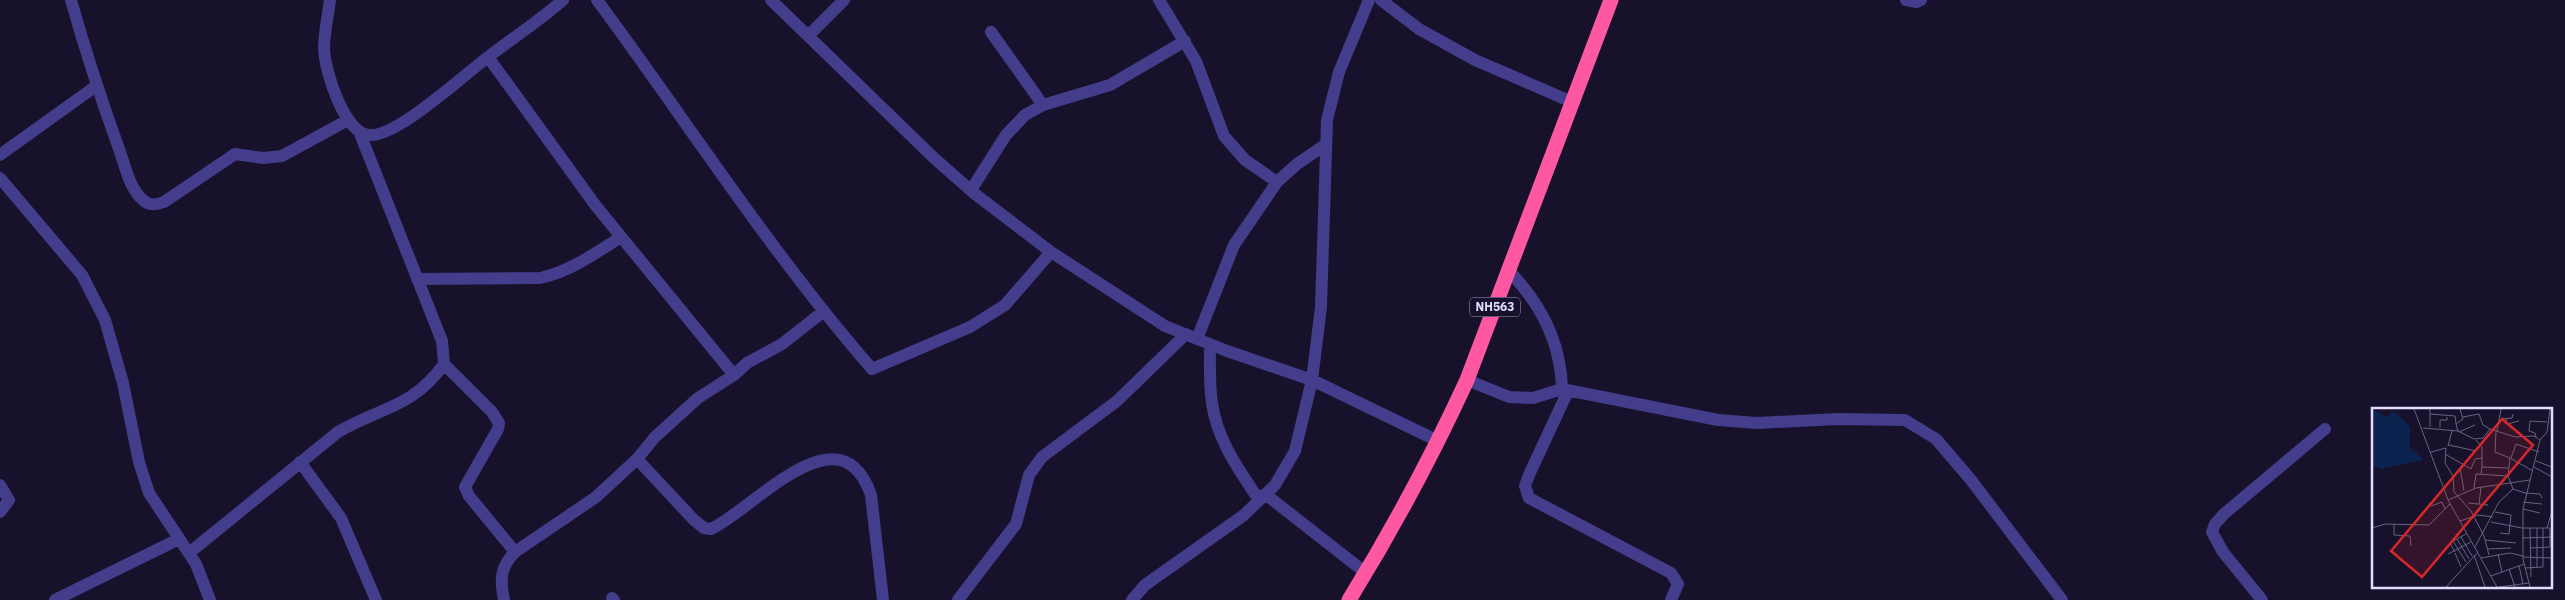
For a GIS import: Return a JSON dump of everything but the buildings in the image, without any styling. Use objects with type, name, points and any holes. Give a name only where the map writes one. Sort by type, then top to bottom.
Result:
[{"type":"highway","name":"NH563","points":[[1349,600],[1391,532],[1467,380],[1610,0]]},
{"type":"street","points":[[71,0],[96,86],[132,186],[143,201],[157,205],[164,202],[235,154],[263,158],[282,156],[348,120]]},
{"type":"street","points":[[330,0],[324,49],[332,84],[348,120],[359,131],[368,136],[382,134],[411,117],[563,0]]},
{"type":"street","points":[[597,0],[738,198],[824,311],[872,369],[970,327],[1005,305],[1051,252]]},
{"type":"street","points":[[772,0],[934,158],[971,190],[1051,252],[1166,326],[1210,344],[1312,380],[1438,441]]},
{"type":"street","points":[[809,35],[844,0]]},
{"type":"street","points":[[1159,0],[1185,41],[1204,78],[1224,136],[1245,160],[1277,182]]},
{"type":"street","points":[[1132,600],[1145,585],[1244,515],[1275,485],[1296,451],[1312,380],[1321,307],[1327,120],[1339,72],[1369,0]]},
{"type":"street","points":[[1381,0],[1419,29],[1475,60],[1572,102]]},
{"type":"street","points":[[1906,0],[1917,2],[1921,0]]},
{"type":"street","points":[[991,32],[1043,105]]},
{"type":"street","points":[[971,190],[1016,123],[1025,115],[1043,105],[1110,85],[1185,41]]},
{"type":"street","points":[[488,57],[621,237],[734,375]]},
{"type":"street","points":[[0,155],[96,86]]},
{"type":"street","points":[[359,131],[442,341],[444,364],[497,418],[498,429],[465,487],[469,496],[515,552]]},
{"type":"street","points":[[958,600],[1016,524],[1029,475],[1042,457],[1117,401],[1192,337],[1234,245],[1277,182],[1286,172],[1325,145]]},
{"type":"street","points":[[0,178],[82,275],[105,320],[123,383],[139,462],[148,492],[196,564],[210,600]]},
{"type":"street","points":[[417,279],[540,278],[558,274],[578,264],[621,237]]},
{"type":"street","points":[[1509,271],[1527,290],[1540,310],[1557,347],[1565,390],[1529,475],[1526,486],[1529,498],[1670,574],[1678,584],[1671,600]]},
{"type":"street","points":[[504,600],[502,573],[505,562],[515,552],[596,497],[637,459],[655,437],[698,398],[734,375],[747,363],[782,344],[824,311]]},
{"type":"street","points":[[1210,344],[1212,404],[1219,433],[1234,462],[1262,497],[1366,573]]},
{"type":"street","points":[[189,553],[300,462],[352,424],[392,409],[408,399],[427,384],[444,364]]},
{"type":"street","points":[[1467,380],[1509,397],[1533,398],[1565,390],[1728,420],[1757,423],[1837,419],[1906,420],[1936,440],[1972,480],[2062,600]]},
{"type":"street","points":[[2262,600],[2223,552],[2212,532],[2215,524],[2224,514],[2325,429]]},
{"type":"street","points":[[637,459],[694,520],[704,528],[711,529],[800,467],[817,460],[830,459],[843,460],[852,465],[866,481],[871,495],[883,600]]},
{"type":"street","points":[[300,462],[341,518],[376,600]]},
{"type":"street","points":[[0,485],[9,500],[0,512]]},
{"type":"street","points":[[55,600],[180,539]]}]
